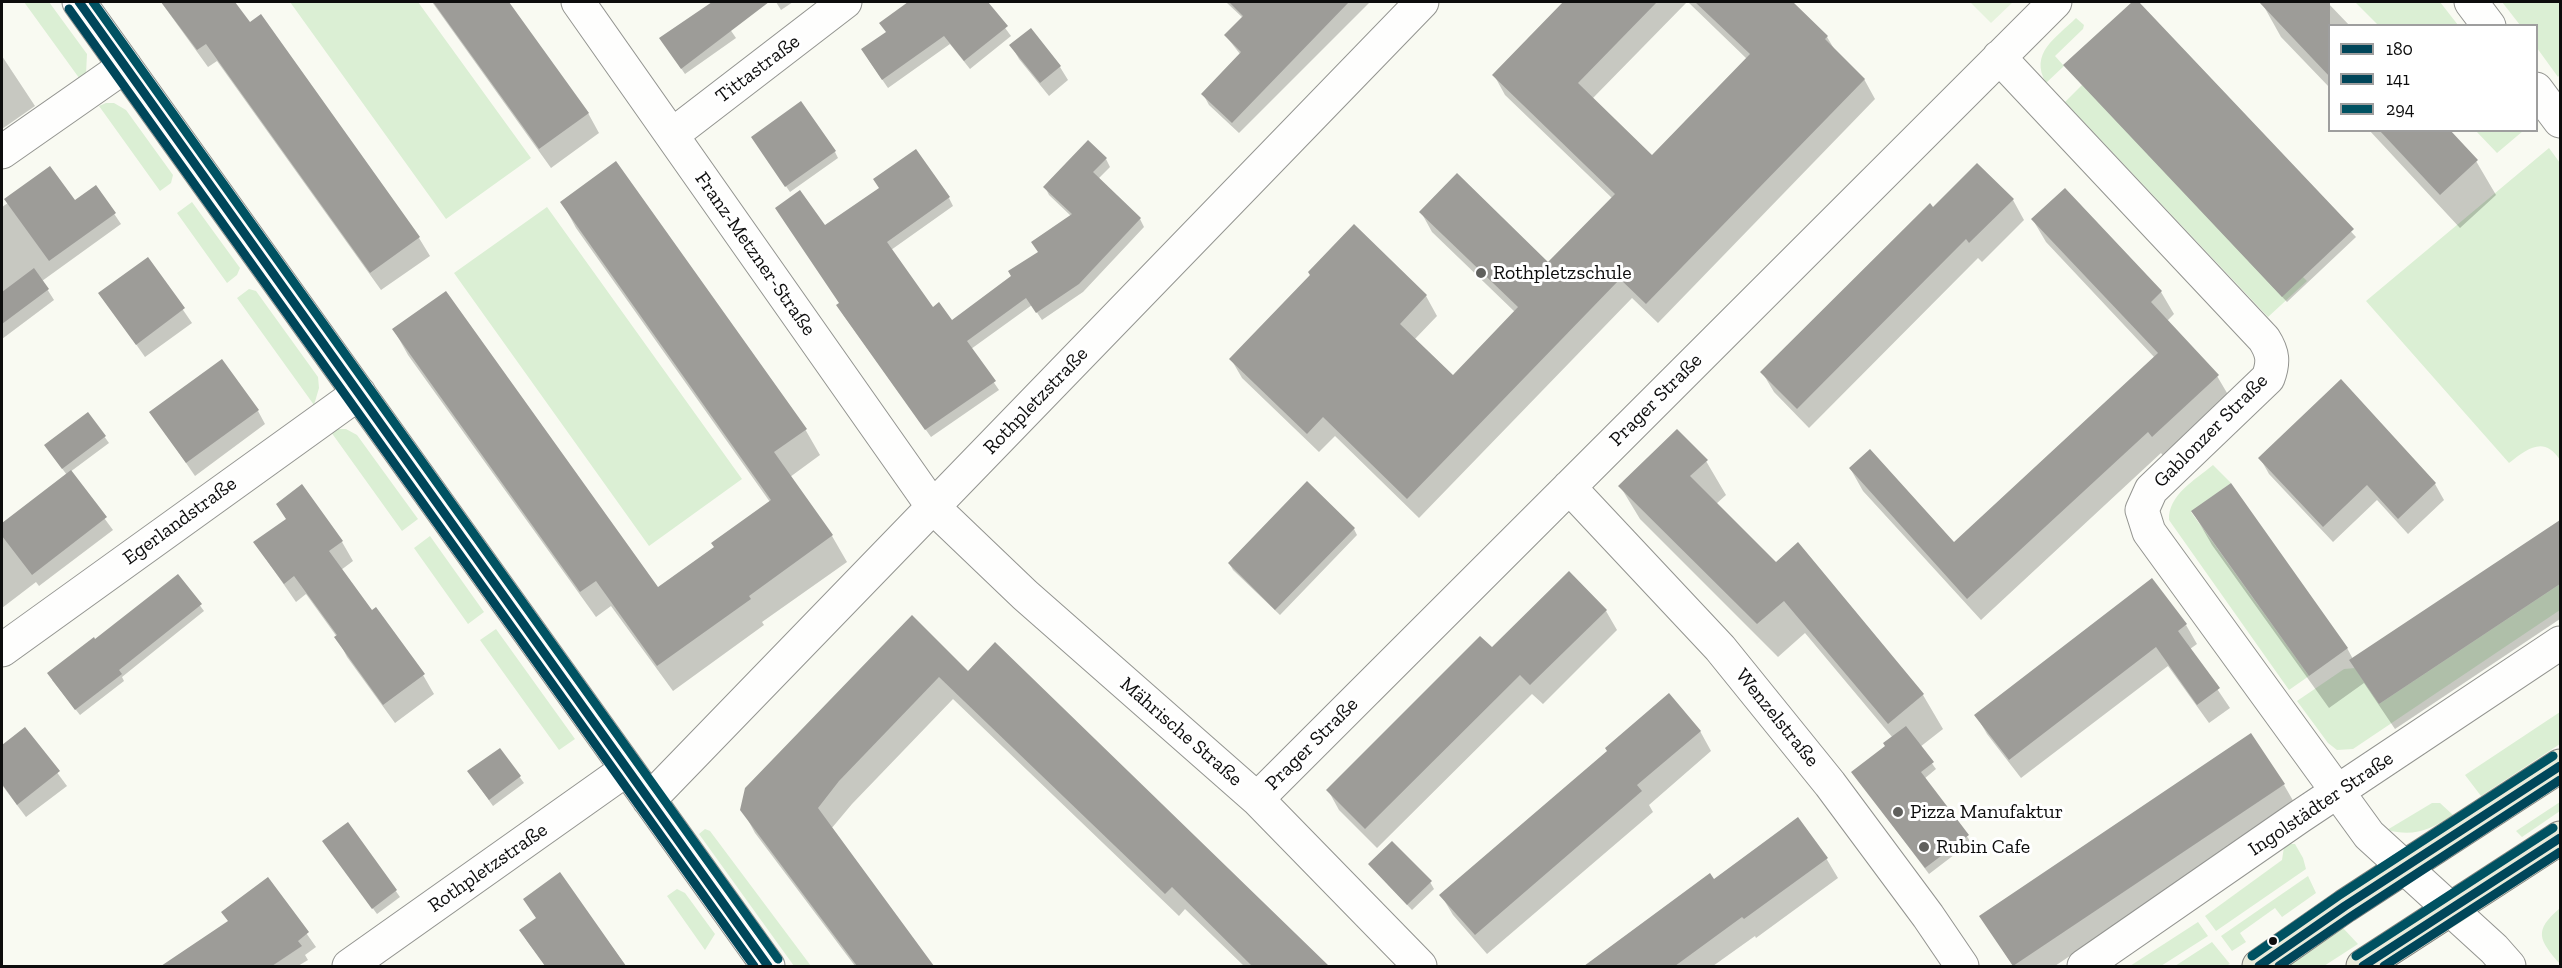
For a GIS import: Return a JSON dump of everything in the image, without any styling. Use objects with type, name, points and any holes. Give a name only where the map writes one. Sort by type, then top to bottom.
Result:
[{"type":"main road","points":[[2259,966],[2560,766]]},
{"type":"main road","points":[[2363,966],[2560,838]]},
{"type":"street","points":[[79,2],[768,966]]},
{"type":"street","name":"Franz-Metzner-Straße","points":[[578,2],[933,507]]},
{"type":"street","name":"Tittastraße","points":[[672,135],[845,2]]},
{"type":"street","name":"Rothpletzstraße","points":[[649,800],[1422,2]]},
{"type":"street","name":"Prager Straße","points":[[1257,799],[2055,2]]},
{"type":"street","points":[[2471,2],[2488,24]]},
{"type":"street","name":"Gablonzer Straße","points":[[1999,57],[2264,339],[2271,350],[2272,365],[2268,378],[2151,490],[2142,510],[2149,532],[2372,838],[2451,909],[2509,966]]},
{"type":"street","points":[[2,152],[125,66]]},
{"type":"street","points":[[2538,92],[2560,121]]},
{"type":"street","name":"Egerlandstraße","points":[[2,650],[359,393]]},
{"type":"street","name":"Wenzelstraße","points":[[1569,487],[1720,648],[1830,784],[1928,916],[1962,966]]},
{"type":"street","name":"Mährische Straße","points":[[933,507],[1025,595],[1257,799],[1420,966]]},
{"type":"street","name":"Ingolstädter Straße","points":[[2084,966],[2560,643]]},
{"type":"street","name":"Rothpletzstraße","points":[[349,966],[627,769]]},
{"type":"green space","points":[[24,2],[49,2],[87,54],[86,74],[82,82]]},
{"type":"green space","points":[[290,2],[418,2],[531,158],[446,219]]},
{"type":"green space","points":[[1970,2],[2013,2],[1991,23]]},
{"type":"green space","points":[[2355,2],[2440,2],[2457,24],[2377,24]]},
{"type":"green space","points":[[2502,2],[2560,2],[2560,74],[2558,77],[2538,49],[2538,24],[2519,24]]},
{"type":"green space","points":[[2076,18],[2084,25],[2083,29],[2055,56],[2064,66],[2046,83],[2041,63],[2043,55],[2053,39]]},
{"type":"green space","points":[[2082,85],[2307,281],[2268,317],[2065,102]]},
{"type":"green space","points":[[114,103],[126,110],[173,175],[171,183],[160,191],[99,106]]},
{"type":"green space","points":[[2477,132],[2522,132],[2497,153]]},
{"type":"green space","points":[[2549,148],[2560,163],[2560,460],[2554,452],[2542,446],[2529,449],[2509,463],[2366,301]]},
{"type":"green space","points":[[192,202],[240,268],[237,275],[227,283],[177,213]]},
{"type":"green space","points":[[547,207],[742,479],[649,546],[454,273]]},
{"type":"green space","points":[[249,289],[256,291],[318,377],[319,388],[314,405],[237,298]]},
{"type":"green space","points":[[346,429],[357,435],[418,519],[402,531],[331,432]]},
{"type":"green space","points":[[2213,465],[2231,483],[2191,512],[2309,676],[2289,690],[2169,520],[2173,503],[2178,496],[2191,482]]},
{"type":"green space","points":[[430,536],[484,612],[468,624],[414,548]]},
{"type":"green space","points":[[2560,584],[2560,610],[2353,749],[2337,750],[2328,743],[2297,701],[2344,669],[2355,668],[2379,704]]},
{"type":"green space","points":[[496,629],[575,739],[559,750],[480,640]]},
{"type":"green space","points":[[2560,712],[2560,744],[2481,796],[2465,775]]},
{"type":"green space","points":[[2560,802],[2560,811],[2522,837],[2516,831]]},
{"type":"green space","points":[[2432,803],[2440,803],[2453,815],[2422,831],[2405,833],[2387,830]]},
{"type":"green space","points":[[705,829],[710,831],[811,966],[794,966],[699,834]]},
{"type":"green space","points":[[2288,844],[2295,844],[2306,869],[2216,931],[2205,916],[2282,860],[2284,847]]},
{"type":"green space","points":[[2308,876],[2316,893],[2282,917],[2275,908],[2240,933],[2246,942],[2232,951],[2221,936]]},
{"type":"green space","points":[[677,889],[685,893],[715,934],[705,950],[667,896]]},
{"type":"green space","points":[[2560,908],[2560,964],[2547,948],[2542,936],[2546,923]]},
{"type":"green space","points":[[2198,922],[2208,936],[2161,966],[2130,966]]},
{"type":"green space","points":[[2343,928],[2358,944],[2324,966],[2285,966]]},
{"type":"green space","points":[[2212,942],[2230,964],[2226,966],[2175,966]]},
{"type":"building","points":[[161,2],[235,2],[250,22],[261,14],[420,237],[370,273],[206,44],[197,50]]},
{"type":"building","points":[[433,2],[509,2],[589,113],[539,149]]},
{"type":"building","points":[[712,2],[769,2],[681,69],[659,38]]},
{"type":"building","points":[[908,2],[988,2],[1008,26],[964,61],[944,36],[882,80],[861,49],[886,32],[879,23]]},
{"type":"building","points":[[1229,2],[1349,2],[1232,123],[1201,94],[1241,52],[1224,35],[1243,16]]},
{"type":"building","points":[[1563,2],[1657,2],[1578,83],[1652,155],[1750,54],[1695,2],[1793,2],[1828,36],[1825,39],[1865,79],[1646,304],[1620,279],[1407,499],[1323,417],[1307,434],[1229,359],[1310,275],[1308,272],[1354,224],[1427,295],[1400,324],[1453,375],[1518,307],[1419,212],[1457,173],[1548,262],[1615,194],[1492,75]]},
{"type":"building","points":[[2132,2],[2139,2],[2354,229],[2282,297],[2063,65]]},
{"type":"building","points":[[2259,2],[2330,2],[2328,75]]},
{"type":"building","points":[[1031,28],[1061,66],[1040,83],[1009,45]]},
{"type":"building","points":[[801,101],[836,151],[785,187],[751,137]]},
{"type":"building","points":[[2381,132],[2452,132],[2478,160],[2440,195]]},
{"type":"building","points":[[1088,140],[1107,158],[1093,172],[1141,218],[1079,284],[1036,313],[1026,298],[967,341],[996,381],[925,430],[836,305],[839,303],[775,208],[800,190],[825,225],[879,188],[873,179],[916,149],[950,197],[887,242],[933,307],[939,302],[952,320],[1011,276],[1008,271],[1038,252],[1031,242],[1072,214],[1043,187]]},
{"type":"building","points":[[616,161],[807,429],[774,452],[833,535],[749,596],[751,599],[657,666],[596,581],[580,592],[392,329],[446,291],[658,587],[714,547],[711,543],[771,500],[560,202]]},
{"type":"building","points":[[1977,163],[2014,199],[1969,243],[1966,239],[1797,409],[1760,372],[1930,203],[1933,207]]},
{"type":"building","points":[[50,166],[75,200],[96,185],[116,213],[49,261],[4,199]]},
{"type":"building","points":[[2065,188],[2162,291],[2151,302],[2219,375],[2152,437],[2148,432],[1967,599],[1849,468],[1870,449],[1954,542],[2158,353],[2031,219]]},
{"type":"building","points":[[148,257],[185,308],[136,345],[98,293]]},
{"type":"building","points":[[34,268],[49,289],[2,324],[2,292]]},
{"type":"building","points":[[222,359],[259,410],[186,463],[149,412]]},
{"type":"building","points":[[2341,379],[2436,483],[2398,519],[2367,485],[2323,527],[2258,458]]},
{"type":"building","points":[[88,412],[106,436],[62,469],[44,445]]},
{"type":"building","points":[[1677,429],[1708,460],[1690,476],[1776,562],[1798,542],[1924,694],[1888,724],[1784,601],[1757,624],[1618,486]]},
{"type":"building","points":[[71,470],[107,517],[32,575],[2,536],[2,523]]},
{"type":"building","points":[[1307,481],[1355,528],[1275,610],[1228,563]]},
{"type":"building","points":[[2231,483],[2348,648],[2309,676],[2191,511]]},
{"type":"building","points":[[302,484],[343,541],[329,551],[372,610],[376,607],[425,674],[383,705],[334,637],[337,635],[294,576],[284,584],[253,542],[286,519],[276,504]]},
{"type":"building","points":[[2560,520],[2560,584],[2379,704],[2349,660]]},
{"type":"building","points":[[1569,571],[1607,610],[1530,685],[1520,675],[1365,829],[1326,790],[1480,636],[1492,647]]},
{"type":"building","points":[[178,574],[202,604],[119,670],[122,674],[75,710],[47,673],[94,637],[95,639]]},
{"type":"building","points":[[2152,578],[2187,624],[2178,631],[2220,688],[2197,705],[2156,647],[2009,760],[1974,715]]},
{"type":"building","points":[[912,615],[968,671],[995,642],[1329,966],[1252,966],[1172,887],[1165,894],[939,677],[839,781],[818,808],[934,966],[857,966],[740,810],[745,788]]},
{"type":"building","points":[[1669,693],[1701,731],[1637,785],[1642,791],[1475,935],[1439,895],[1607,751],[1605,748]]},
{"type":"building","points":[[1906,726],[1934,762],[1921,772],[1969,835],[1925,868],[1851,772],[1885,746],[1883,743]]},
{"type":"building","points":[[25,727],[60,771],[17,805],[2,784],[2,745]]},
{"type":"building","points":[[2251,733],[2285,784],[2013,966],[1979,916]]},
{"type":"building","points":[[500,748],[521,776],[489,800],[467,771]]},
{"type":"building","points":[[1798,817],[1828,858],[1744,919],[1742,917],[1675,966],[1584,966],[1710,873],[1714,879]]},
{"type":"building","points":[[348,822],[397,890],[372,909],[322,841]]},
{"type":"building","points":[[1392,841],[1432,881],[1407,905],[1368,864]]},
{"type":"building","points":[[560,872],[626,966],[545,966],[519,930],[536,918],[523,899]]},
{"type":"building","points":[[268,877],[309,932],[298,941],[302,946],[272,966],[161,966],[228,921],[221,912]]},
{"type":"transit line","name":"180","points":[[79,2],[768,966]]},
{"type":"transit line","name":"294","points":[[93,2],[778,959]]},
{"type":"transit line","name":"141","points":[[69,9],[754,966]]},
{"type":"transit line","name":"294","points":[[2252,956],[2338,896],[2553,756]]},
{"type":"transit line","name":"180","points":[[2259,966],[2345,906],[2560,766]]},
{"type":"transit line","name":"141","points":[[2279,966],[2560,780]]},
{"type":"transit line","name":"294","points":[[2356,956],[2553,828]]},
{"type":"transit line","name":"180","points":[[2363,966],[2560,838]]},
{"type":"transit line","name":"141","points":[[2384,966],[2560,852]]},
{"type":"place","name":"Rothpletzschule","points":[[1481,273]]},
{"type":"place","name":"Pizza Manufaktur","points":[[1898,812]]},
{"type":"place","name":"Rubin Cafe","points":[[1924,847]]}]
